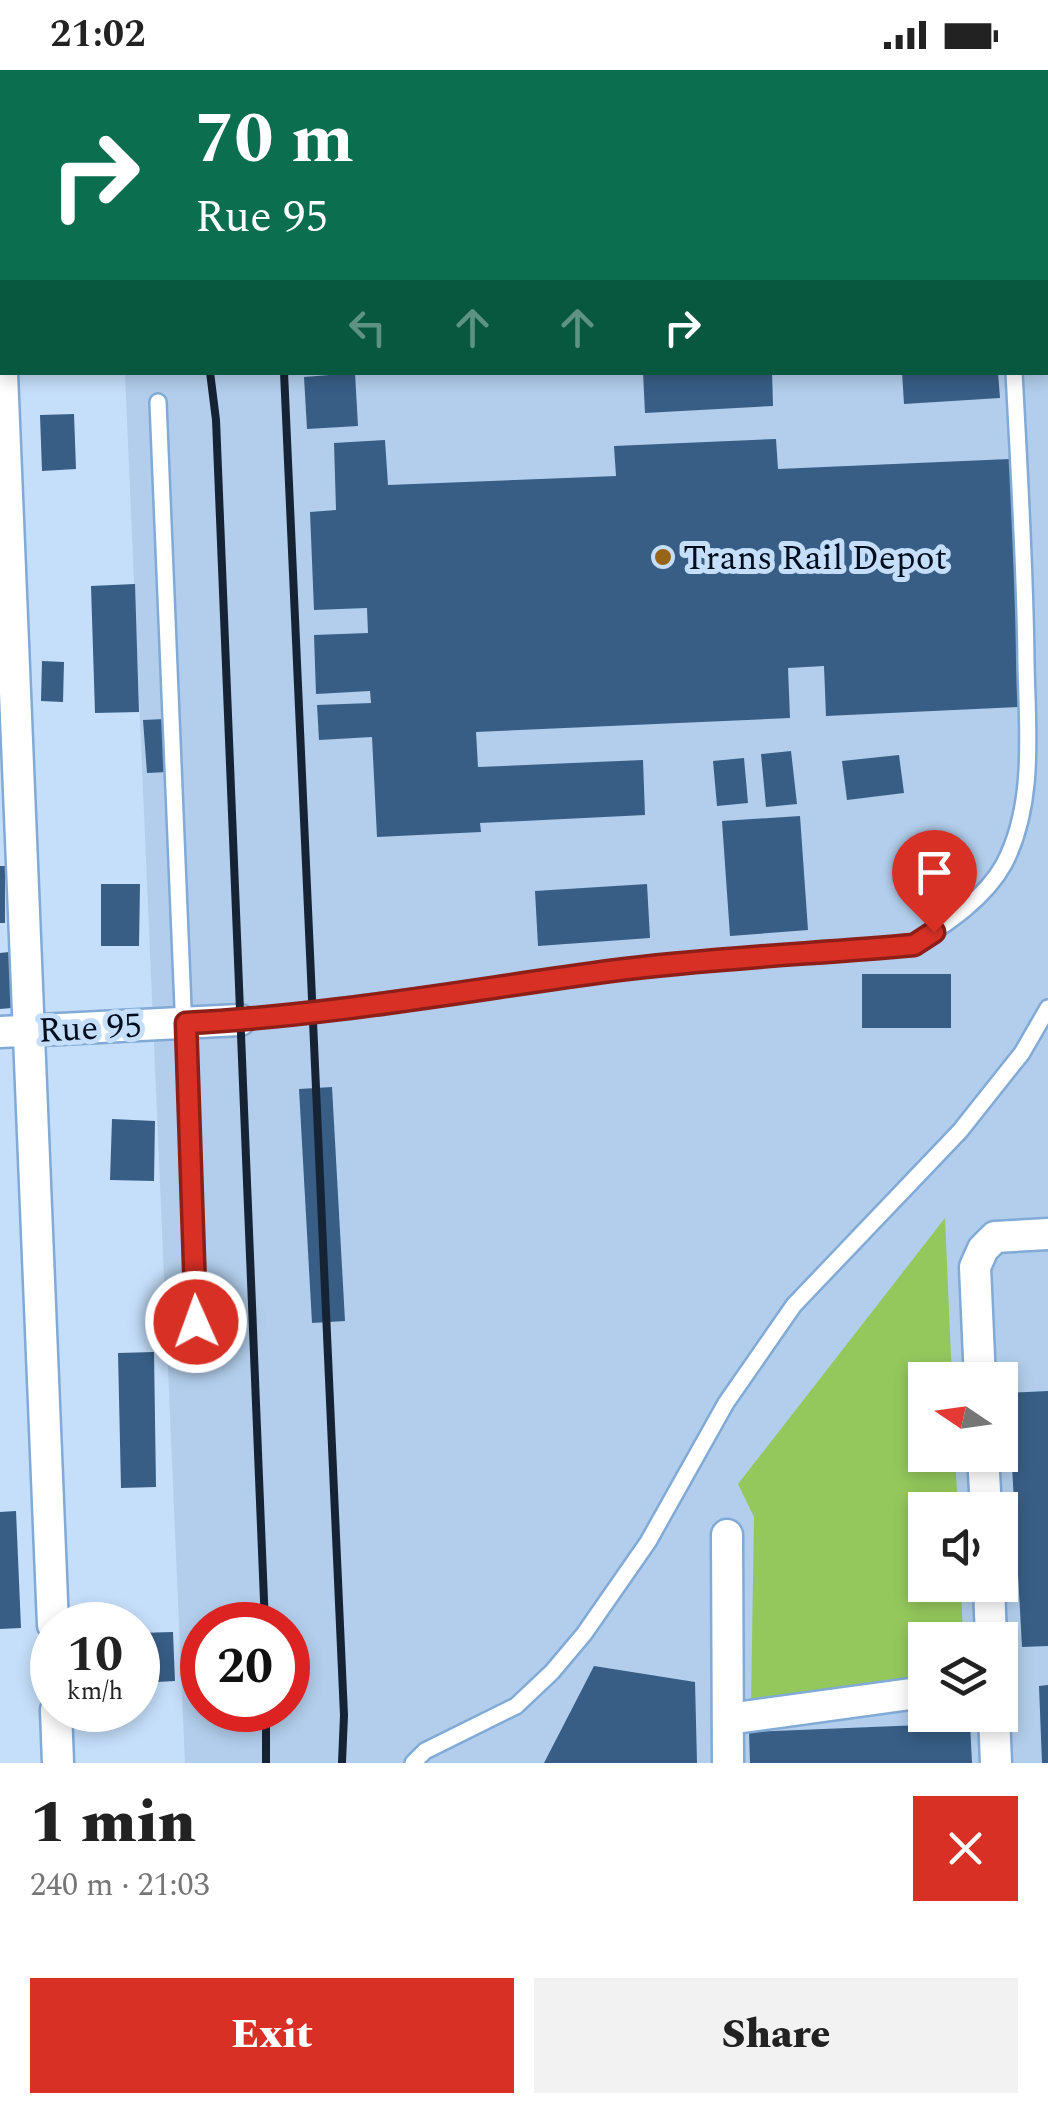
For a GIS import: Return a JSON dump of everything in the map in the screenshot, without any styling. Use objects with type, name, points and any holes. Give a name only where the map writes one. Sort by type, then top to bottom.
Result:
[{"type":"street","points":[[1,375],[14,1031],[51,1602]]},
{"type":"street","name":"Rue 95","points":[[14,1031],[240,1020]]},
{"type":"street","points":[[979,1362],[975,1266],[983,1249],[995,1237],[1048,1234]]},
{"type":"street","points":[[728,1535],[728,1763]]},
{"type":"street","points":[[728,1719],[908,1694]]},
{"type":"street","points":[[57,1732],[58,1763]]},
{"type":"street","points":[[995,1732],[996,1763]]},
{"type":"lane","points":[[240,1020],[614,970],[914,945],[953,919],[1002,866],[1019,827],[1027,773],[1025,606],[1014,375]]},
{"type":"lane","points":[[158,402],[196,1322]]},
{"type":"lane","points":[[413,1763],[424,1751],[516,1706],[584,1634],[648,1542],[726,1403],[794,1304],[960,1131],[1022,1053],[1048,1008]]},
{"type":"shaded area","points":[[125,375],[1048,375],[1048,1763],[185,1763],[184,1732],[310,1732],[310,1602],[180,1602],[180,1647]]},
{"type":"green space","points":[[945,1218],[951,1362],[908,1362],[908,1472],[956,1472],[957,1492],[908,1492],[908,1602],[962,1602],[962,1622],[908,1622],[908,1684],[751,1702],[754,1517],[738,1484]]},
{"type":"building","points":[[355,375],[358,426],[307,429],[304,377]]},
{"type":"building","points":[[643,375],[772,375],[773,406],[645,413]]},
{"type":"building","points":[[902,375],[998,375],[1000,398],[904,404]]},
{"type":"building","points":[[74,414],[76,469],[42,471],[40,415]]},
{"type":"building","name":"Trans Rail Depot","points":[[776,439],[778,469],[1010,459],[1020,707],[826,716],[824,666],[788,668],[790,718],[476,732],[478,767],[643,760],[645,815],[480,823],[481,832],[377,837],[372,737],[319,740],[317,705],[371,703],[370,691],[316,694],[314,635],[368,633],[367,608],[314,610],[310,512],[336,510],[334,443],[385,440],[388,485],[616,476],[614,446]]},
{"type":"building","points":[[135,584],[139,712],[95,713],[91,586]]},
{"type":"building","points":[[42,661],[64,662],[63,702],[41,701]]},
{"type":"building","points":[[165,719],[168,772],[147,773],[143,720]]},
{"type":"building","points":[[791,751],[797,804],[766,807],[761,754]]},
{"type":"building","points":[[899,755],[904,793],[847,800],[842,761]]},
{"type":"building","points":[[744,758],[748,803],[717,806],[713,761]]},
{"type":"building","points":[[800,816],[808,930],[730,936],[722,821]]},
{"type":"building","points":[[0,866],[5,866],[5,923],[0,923]]},
{"type":"building","points":[[101,884],[140,884],[139,946],[101,946]]},
{"type":"building","points":[[647,884],[650,938],[538,946],[535,891]]},
{"type":"building","points":[[9,952],[12,1008],[0,1009],[0,953]]},
{"type":"building","points":[[862,974],[951,974],[951,1028],[862,1028]]},
{"type":"building","points":[[332,1087],[345,1321],[312,1323],[299,1089]]},
{"type":"building","points":[[112,1119],[155,1121],[154,1181],[110,1180]]},
{"type":"building","points":[[154,1352],[156,1487],[121,1488],[118,1353]]},
{"type":"building","points":[[1048,1391],[1048,1646],[1022,1647],[1018,1492],[1013,1492],[1012,1472],[1018,1472],[1018,1392]]},
{"type":"building","points":[[16,1511],[21,1628],[0,1629],[0,1512]]},
{"type":"building","points":[[160,1632],[173,1632],[175,1681],[160,1682]]},
{"type":"building","points":[[594,1666],[695,1682],[697,1763],[544,1763]]},
{"type":"building","points":[[1048,1685],[1048,1763],[1042,1763],[1039,1686]]},
{"type":"building","points":[[908,1726],[908,1732],[970,1732],[972,1763],[750,1763],[749,1732]]},
{"type":"railway","points":[[210,375],[216,420],[264,1602]]},
{"type":"railway","points":[[284,375],[344,1715],[342,1763]]},
{"type":"railway","points":[[266,1732],[266,1763]]},
{"type":"place","name":"Trans Rail Depot","points":[[663,557]]},
{"type":"route","points":[[196,1322],[186,1023],[366,1006],[614,970],[914,945],[934,932]]}]
